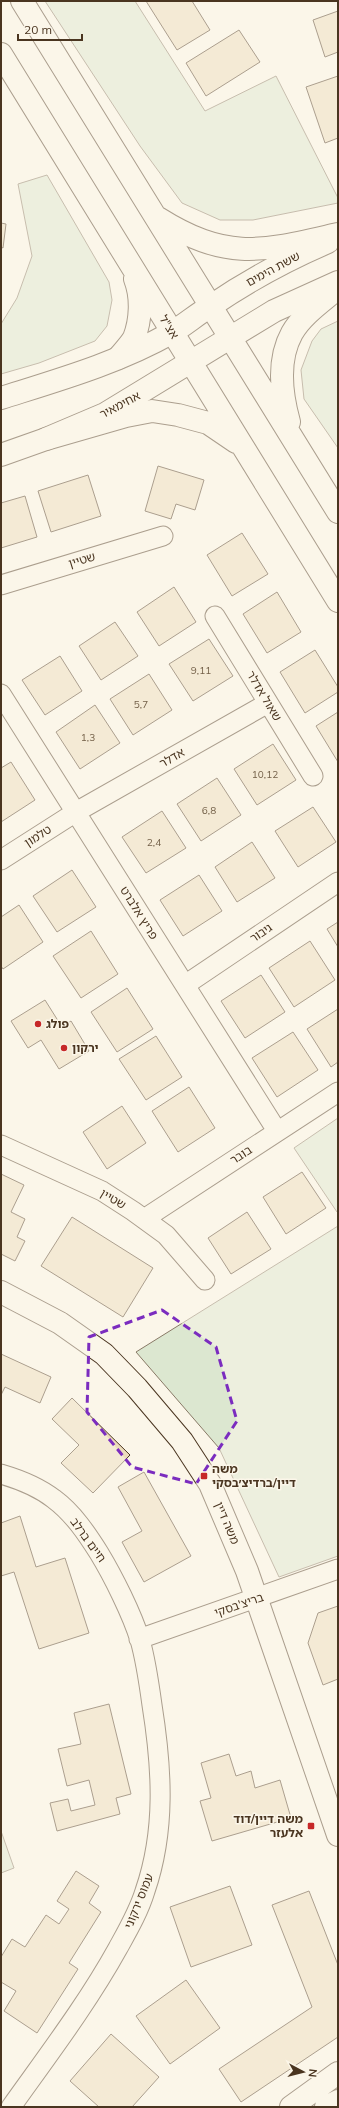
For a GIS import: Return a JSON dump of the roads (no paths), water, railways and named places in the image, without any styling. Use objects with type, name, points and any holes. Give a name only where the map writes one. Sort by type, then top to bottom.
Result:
[{"type":"main road","points":[[22,1],[338,512]]},
{"type":"main road","name":"אצ\"ל","points":[[1,54],[338,600]]},
{"type":"main road","points":[[154,216],[181,232],[206,242],[249,251],[273,249],[338,234]]},
{"type":"main road","name":"ששת הימים","points":[[210,306],[290,258],[338,238]]},
{"type":"main road","points":[[118,358],[133,338],[140,315],[139,290],[126,257]]},
{"type":"main road","points":[[229,337],[274,311],[338,282]]},
{"type":"main road","points":[[294,442],[282,396],[281,373],[286,347],[293,332],[310,313],[338,288]]},
{"type":"main road","points":[[1,398],[58,380],[144,348],[173,332],[210,306]]},
{"type":"main road","name":"אחימאיר","points":[[1,455],[46,439],[105,414],[191,363],[229,337]]},
{"type":"main road","points":[[46,439],[126,416],[152,411],[178,414],[208,423],[242,446]]},
{"type":"main road","name":"משה דיין","points":[[1,1292],[60,1322],[104,1354],[137,1388],[182,1441],[210,1484],[230,1528],[257,1598],[338,1835]]},
{"type":"main road","points":[[291,2107],[338,2073]]},
{"type":"main road","points":[[326,2107],[338,2100]]},
{"type":"street","name":"שטיין","points":[[1,585],[163,536]]},
{"type":"street","name":"שאול אדלר","points":[[215,616],[313,776]]},
{"type":"street","name":"פריץ אלברט","points":[[1,694],[277,1131]]},
{"type":"street","name":"אדלר","points":[[76,812],[268,703]]},
{"type":"street","name":"טלמון","points":[[1,860],[76,812]]},
{"type":"street","name":"גיבור","points":[[185,985],[338,882]]},
{"type":"street","name":"בובר","points":[[144,1219],[338,1092]]},
{"type":"street","name":"שטיין","points":[[1,1145],[102,1191],[166,1235],[206,1280]]},
{"type":"street","name":"חיים ברלב","points":[[1,1474],[54,1499],[75,1519],[92,1542],[108,1568],[139,1639]]},
{"type":"street","name":"בריצ'בסקי","points":[[139,1639],[338,1569]]},
{"type":"street","name":"עמוס ירקוני","points":[[11,2107],[100,1981],[129,1928],[145,1893],[154,1863],[161,1814],[161,1773],[150,1693],[139,1639]]},
{"type":"place","name":"פולג","points":[[38,1024]]},
{"type":"place","name":"ירקון","points":[[64,1048]]},
{"type":"place","name":"משה דיין/ברדיצ׳בסקי","points":[[204,1476]]},
{"type":"place","name":"משה דיין/דוד אלעזר","points":[[311,1826]]}]
